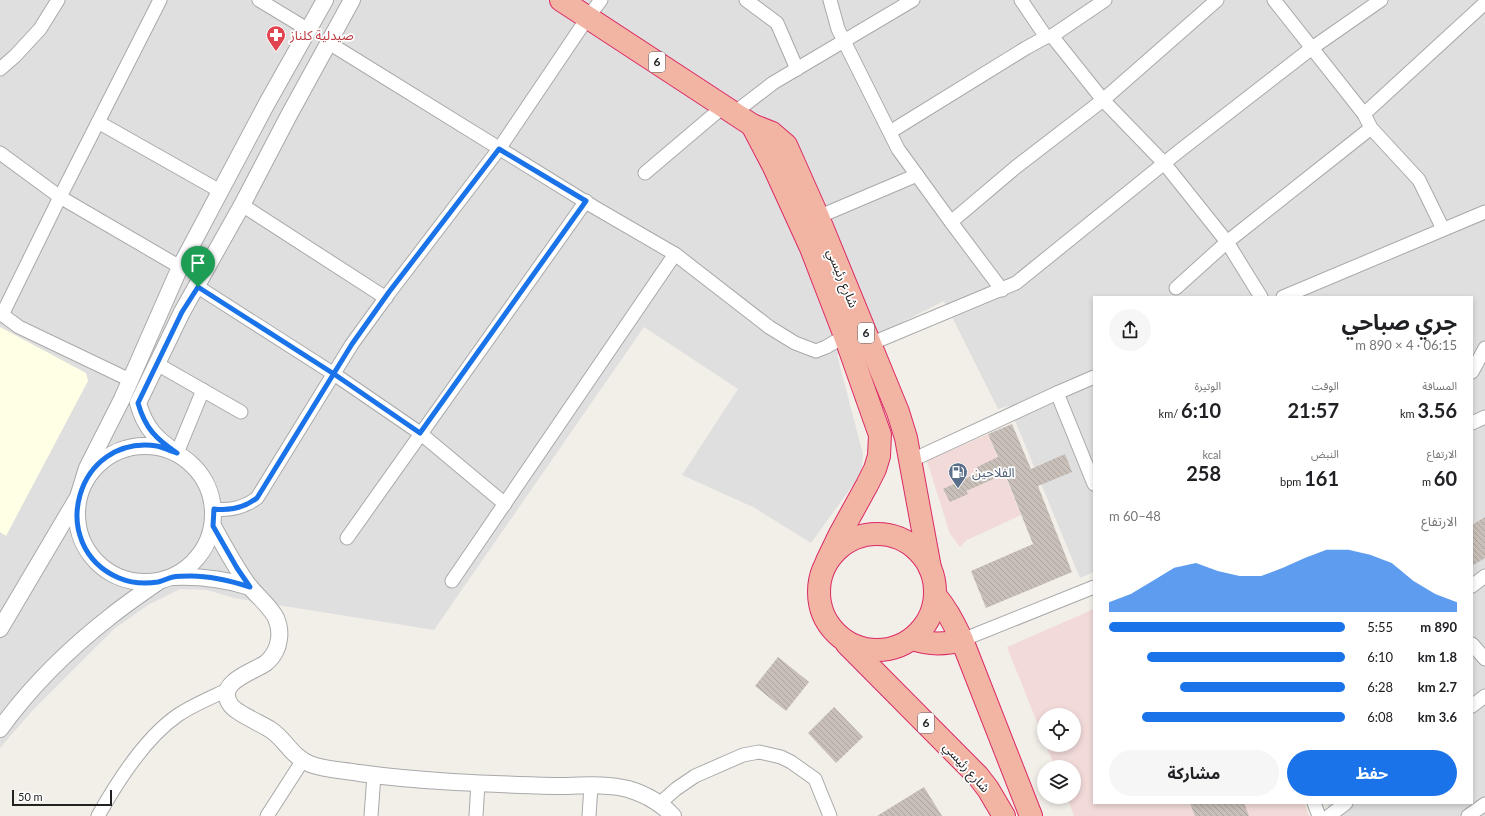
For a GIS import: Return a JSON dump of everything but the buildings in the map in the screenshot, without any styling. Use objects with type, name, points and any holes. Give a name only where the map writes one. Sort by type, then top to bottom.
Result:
[{"type":"highway","name":"شارع رئيسي","points":[[561,0],[752,125],[772,133],[786,146],[818,217],[898,412],[906,438],[930,568],[934,582],[935,595],[932,612],[928,620],[912,639],[897,647],[880,650],[859,648],[840,638]]},
{"type":"highway","name":"شارع رئيسي","points":[[752,125],[774,167],[811,248],[845,336],[880,434],[879,456],[870,480],[840,534],[820,576],[819,602],[823,614],[829,625],[840,638],[978,776],[1004,816]]},
{"type":"highway","name":"شارع رئيسي","points":[[827,561],[838,548],[852,539],[868,534],[877,534],[893,536],[908,543],[921,554],[930,568]]},
{"type":"highway","name":"شارع رئيسي","points":[[935,595],[945,607],[962,640],[1031,816]]},
{"type":"highway","points":[[912,639],[924,643],[936,644],[949,644],[962,640]]},
{"type":"street","points":[[0,69],[15,56],[40,29],[58,0]]},
{"type":"street","points":[[130,380],[19,327],[1,314],[160,0]]},
{"type":"street","points":[[259,0],[307,29]]},
{"type":"street","points":[[325,0],[307,29],[180,267],[130,380],[87,468],[78,497],[76,517],[80,536],[89,554],[102,568],[119,578],[138,583],[158,582],[174,577],[188,568],[200,556],[208,542],[213,526],[214,509],[210,492],[202,476],[191,463],[163,444],[154,435],[146,424],[138,403],[182,312],[198,287],[352,0]]},
{"type":"street","points":[[214,509],[222,510],[239,508],[257,498],[352,344],[499,149],[601,0]]},
{"type":"street","points":[[746,0],[777,24],[797,69]]},
{"type":"street","points":[[830,0],[838,29],[898,149],[1002,290]]},
{"type":"street","points":[[645,173],[729,110],[913,0]]},
{"type":"street","points":[[1021,0],[1049,37],[1103,100],[1164,163],[1227,242],[1260,296]]},
{"type":"street","points":[[890,132],[1026,48],[1049,37],[1104,0]]},
{"type":"street","points":[[951,222],[1016,167],[1103,100],[1217,0]]},
{"type":"street","points":[[1274,0],[1364,114],[1371,128],[1419,180],[1443,229]]},
{"type":"street","points":[[870,344],[1016,283],[1164,163],[1312,48],[1381,0]]},
{"type":"street","points":[[1364,114],[1485,3]]},
{"type":"street","points":[[329,43],[594,207],[675,254],[769,327],[795,344],[816,350],[826,347],[845,336]]},
{"type":"street","points":[[98,122],[220,191]]},
{"type":"street","points":[[1176,288],[1227,242],[1371,128]]},
{"type":"street","points":[[0,153],[60,197],[180,267]]},
{"type":"street","points":[[818,217],[917,175]]},
{"type":"street","points":[[347,538],[586,201]]},
{"type":"street","points":[[242,205],[386,298]]},
{"type":"street","points":[[1285,296],[1485,212]]},
{"type":"street","points":[[452,581],[675,254]]},
{"type":"street","points":[[198,287],[334,374],[420,433],[505,504]]},
{"type":"street","points":[[1473,370],[1485,348]]},
{"type":"street","points":[[157,364],[241,412]]},
{"type":"street","points":[[910,461],[1057,393],[1092,381]]},
{"type":"street","points":[[177,453],[203,390]]},
{"type":"street","points":[[1057,393],[1093,477]]},
{"type":"street","points":[[1473,423],[1485,417]]},
{"type":"street","points":[[0,629],[78,497],[86,478],[99,462],[117,451],[137,446],[157,446],[177,453]]},
{"type":"street","points":[[213,526],[237,568],[250,587],[275,616],[280,631],[278,645],[275,651],[266,662],[231,683],[227,690],[227,699],[231,707],[275,733],[289,750],[303,760],[318,767],[393,778],[478,783],[618,787],[639,793],[659,804],[673,816]]},
{"type":"street","points":[[1473,585],[1485,576]]},
{"type":"street","points":[[174,577],[209,577],[250,587]]},
{"type":"street","points":[[0,729],[18,705],[58,662],[111,615],[158,582]]},
{"type":"street","points":[[962,640],[1093,587]]},
{"type":"street","points":[[1473,645],[1485,659]]},
{"type":"street","points":[[98,816],[137,756],[155,735],[177,716],[227,690]]},
{"type":"street","points":[[1473,705],[1485,696]]},
{"type":"street","points":[[659,804],[676,789],[695,776],[743,755],[760,752],[781,757],[811,776],[815,780],[830,816]]},
{"type":"street","points":[[267,816],[303,760]]},
{"type":"street","points":[[371,816],[374,775]]},
{"type":"street","points":[[476,816],[478,783]]},
{"type":"street","points":[[589,816],[591,786]]},
{"type":"street","points":[[1314,804],[1319,816]]},
{"type":"street","points":[[1329,816],[1345,804]]},
{"type":"street","points":[[1468,816],[1485,804]]},
{"type":"shaded area","points":[[0,0],[1485,0],[1485,816],[1332,816],[1327,804],[1473,804],[1473,296],[1093,296],[1093,572],[1080,578],[1009,406],[998,409],[944,301],[837,355],[863,454],[861,474],[811,543],[755,508],[682,475],[738,389],[644,327],[434,630],[234,598],[207,590],[180,589],[148,605],[114,629],[32,711],[0,748]]},
{"type":"shaded area","points":[[0,327],[86,373],[88,381],[6,536],[0,532]]},
{"type":"shaded area","points":[[988,434],[1021,515],[967,540],[960,547],[950,534],[927,461]]},
{"type":"shaded area","points":[[1093,609],[1093,804],[1304,804],[1309,816],[1074,816],[1070,804],[1081,804],[1081,760],[1052,760],[1049,752],[1081,752],[1081,708],[1037,708],[1037,722],[1007,647]]},
{"type":"place","name":"صيدلية كلناز","points":[[276,52]]},
{"type":"place","name":"الفلاحين","points":[[958,489]]},
{"type":"route","points":[[198,287],[182,312],[138,403],[146,424],[154,435],[163,444],[177,453],[157,446],[137,446],[117,451],[99,462],[86,478],[78,497],[76,517],[80,536],[89,554],[102,568],[119,578],[138,583],[158,582],[174,577],[209,577],[250,587],[224,547],[213,526],[214,509],[230,510],[239,508],[257,498],[334,374],[352,344],[389,292],[499,149],[586,201],[420,433],[334,374],[198,287]]}]
